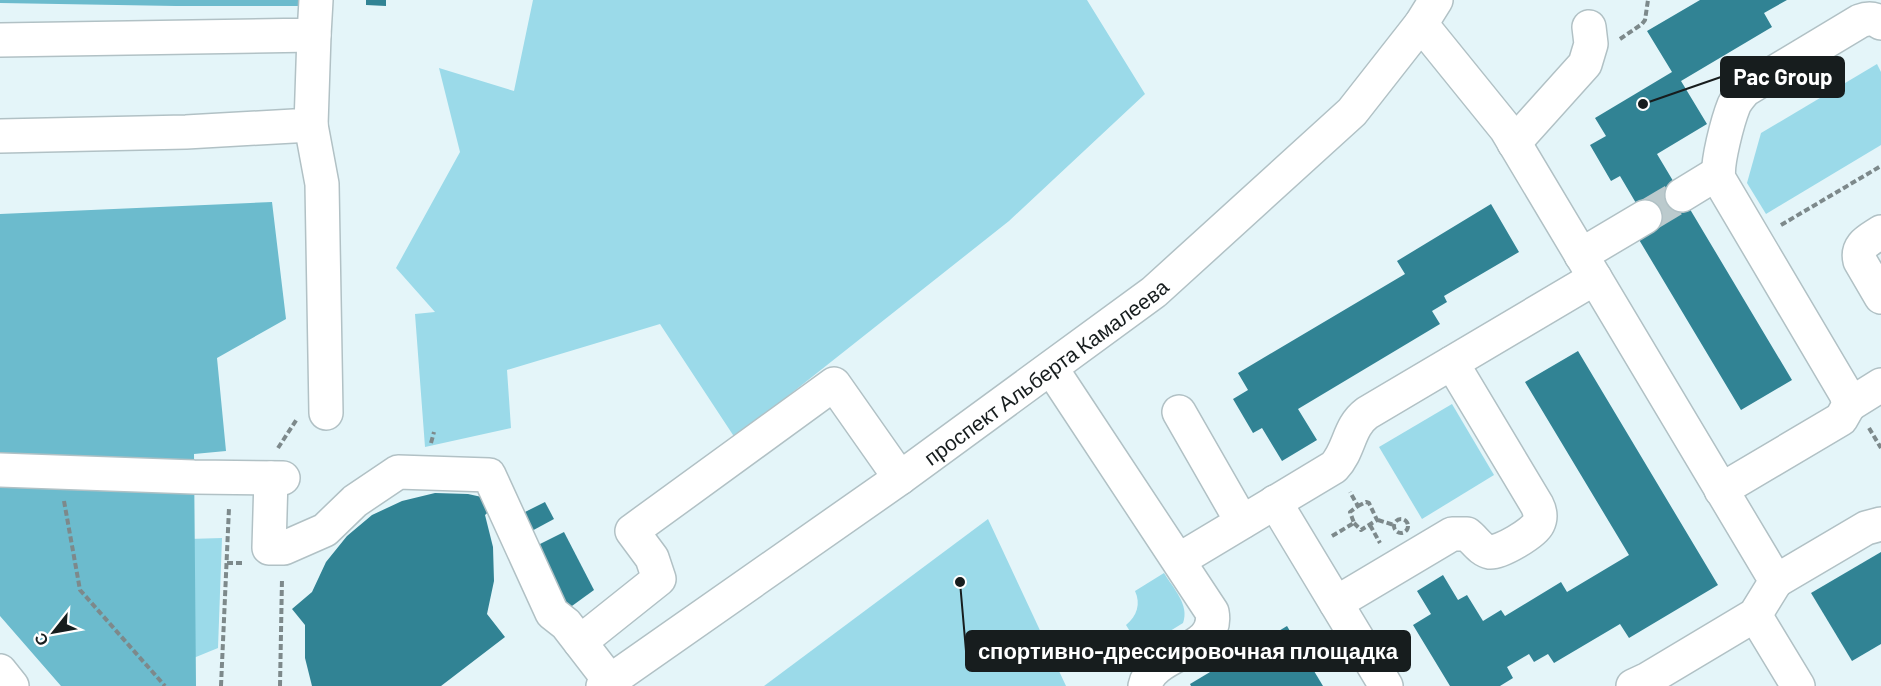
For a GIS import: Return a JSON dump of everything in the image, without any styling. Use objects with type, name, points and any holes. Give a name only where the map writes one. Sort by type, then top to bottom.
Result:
[{"type":"main road","points":[[316,0],[311,125],[322,184],[326,413]]},
{"type":"main road","points":[[1428,12],[1515,143],[1776,581]]},
{"type":"main road","name":"проспект Альберта Камалеева","points":[[607,683],[900,478],[1154,292],[1352,112],[1428,12]]},
{"type":"main road","points":[[1849,405],[1846,394],[1721,184],[1718,164],[1732,111],[1738,97],[1746,90],[1860,21],[1874,19],[1881,23]]},
{"type":"main road","points":[[0,40],[314,35]]},
{"type":"main road","points":[[1515,143],[1580,72],[1588,42]]},
{"type":"main road","points":[[0,136],[186,132],[311,125]]},
{"type":"main road","points":[[1682,195],[1718,173]]},
{"type":"main road","points":[[1179,560],[1334,467],[1344,456],[1351,432],[1360,418],[1452,363],[1588,266],[1645,217]]},
{"type":"main road","points":[[1881,232],[1862,245],[1858,256],[1881,297]]},
{"type":"main road","points":[[1336,603],[1452,534],[1467,534],[1483,549],[1499,551],[1531,532],[1539,523],[1540,512],[1537,506],[1452,363]]},
{"type":"main road","points":[[1051,368],[1210,607],[1213,617],[1212,629],[1204,639],[1152,671],[1144,686]]},
{"type":"main road","points":[[580,642],[659,579],[652,558],[632,531],[834,384],[900,478]]},
{"type":"main road","points":[[1721,490],[1841,419],[1849,405],[1881,385]]},
{"type":"main road","points":[[1179,412],[1242,522]]},
{"type":"main road","points":[[0,470],[277,478],[269,548],[284,548],[325,530],[355,501],[398,472],[489,474],[552,613],[566,624],[607,683]]},
{"type":"main road","points":[[1275,502],[1386,686]]},
{"type":"main road","points":[[1633,686],[1755,615],[1776,581],[1866,528],[1881,524]]},
{"type":"main road","points":[[1755,615],[1798,686]]},
{"type":"main road","points":[[0,671],[12,686]]},
{"type":"path","points":[[1588,42],[1642,24],[1645,20],[1648,0]]},
{"type":"path","points":[[1755,241],[1881,166]]},
{"type":"path","points":[[1334,467],[1358,506]]},
{"type":"path","points":[[59,472],[80,590],[165,686]]},
{"type":"path","points":[[1377,520],[1361,530],[1354,523],[1350,512],[1366,502],[1377,520],[1394,525]]},
{"type":"path","points":[[1305,552],[1354,523]]},
{"type":"path","points":[[280,686],[282,572]]},
{"type":"shaded area","points":[[0,0],[299,0],[298,6],[176,6],[0,3]]},
{"type":"shaded area","points":[[533,0],[1087,0],[1145,94],[1009,221],[735,438],[660,324],[507,370],[511,428],[425,447],[415,314],[435,312],[396,268],[460,152],[439,68],[514,91]]},
{"type":"shaded area","points":[[1877,64],[1881,72],[1881,145],[1766,214],[1747,183],[1761,133]]},
{"type":"shaded area","points":[[272,202],[286,319],[217,358],[226,451],[194,454],[196,686],[61,686],[0,616],[0,214]]},
{"type":"shaded area","points":[[1452,404],[1494,475],[1422,519],[1379,447]]},
{"type":"shaded area","points":[[988,519],[1066,686],[764,686]]},
{"type":"shaded area","points":[[222,538],[218,648],[169,668],[87,542]]},
{"type":"shaded area","points":[[1164,573],[1182,603],[1185,616],[1183,623],[1141,649],[1126,625],[1137,610],[1138,601],[1135,591]]},
{"type":"building","points":[[366,0],[386,0],[386,6],[366,5]]},
{"type":"building","points":[[1700,0],[1787,0],[1764,13],[1772,27],[1681,81],[1707,124],[1657,154],[1792,380],[1741,410],[1632,228],[1646,220],[1620,176],[1611,181],[1590,145],[1606,136],[1595,118],[1672,72],[1647,31]]},
{"type":"building","points":[[1491,204],[1519,252],[1444,296],[1447,302],[1432,311],[1440,324],[1298,409],[1317,440],[1282,461],[1262,428],[1253,433],[1233,399],[1248,390],[1238,373],[1405,274],[1397,261]]},
{"type":"building","points":[[1578,351],[1718,585],[1629,638],[1620,624],[1554,663],[1548,654],[1534,662],[1529,654],[1507,667],[1513,678],[1500,686],[1450,686],[1413,625],[1431,614],[1417,591],[1443,575],[1458,600],[1467,595],[1483,621],[1501,610],[1505,616],[1561,582],[1567,592],[1629,555],[1525,382]]},
{"type":"building","points":[[435,493],[468,494],[500,501],[485,515],[493,547],[494,581],[487,614],[505,637],[441,686],[312,686],[305,658],[305,625],[292,609],[312,592],[326,562],[347,536],[372,515],[402,501]]},
{"type":"building","points":[[545,502],[554,519],[528,533],[519,515]]},
{"type":"building","points":[[564,532],[594,590],[565,611],[534,547]]},
{"type":"building","points":[[1881,552],[1881,644],[1852,661],[1811,593]]},
{"type":"building","points":[[1287,626],[1323,686],[1191,686],[1190,684]]},
{"type":"tunnel","points":[[1645,217],[1682,195]]},
{"type":"place","name":"Pac Group","points":[[1643,104]]},
{"type":"place","name":"спортивно-дрессировочная площадка","points":[[960,582]]}]
